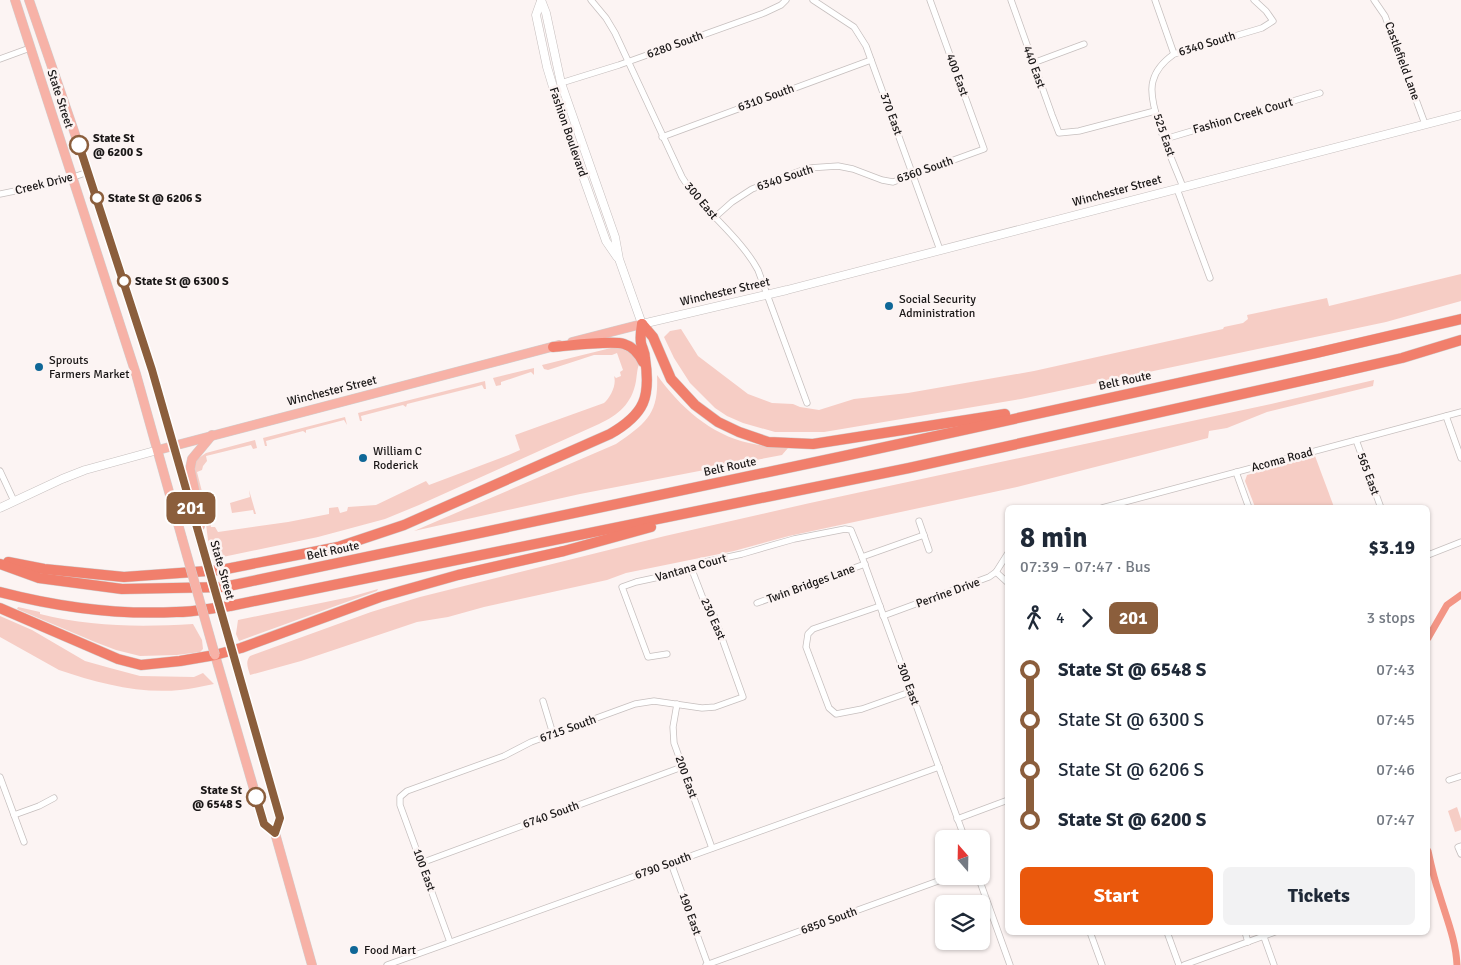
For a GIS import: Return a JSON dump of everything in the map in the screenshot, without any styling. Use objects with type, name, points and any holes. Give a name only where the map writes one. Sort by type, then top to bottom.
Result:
[{"type":"highway","name":"Belt Route","points":[[0,564],[39,578],[122,589],[224,586],[844,456],[1326,351],[1461,319]]},
{"type":"highway","points":[[0,560],[44,569],[124,577],[221,570],[338,547],[404,525],[622,427],[637,414],[644,401],[648,384],[645,355],[641,341],[642,324]]},
{"type":"highway","points":[[642,324],[653,337],[671,379],[694,405],[718,422],[768,442],[813,444],[1098,400]]},
{"type":"highway","points":[[0,592],[78,608],[124,612],[177,612],[230,606],[909,468],[1402,358],[1461,340]]},
{"type":"highway","points":[[553,347],[623,344],[638,352],[647,369]]},
{"type":"highway","points":[[0,608],[118,659],[141,664],[180,661],[232,650],[380,597],[736,504]]},
{"type":"main road","name":"State Street","points":[[15,0],[136,374],[264,824],[275,833]]},
{"type":"main road","name":"State Street","points":[[29,0],[88,172],[152,370],[280,818],[275,833],[312,965]]},
{"type":"main road","name":"Fashion Boulevard","points":[[541,0],[546,13],[561,83],[615,237],[619,259],[642,324]]},
{"type":"main road","name":"Fashion Boulevard","points":[[541,0],[536,15],[540,39],[554,91],[606,241],[619,259]]},
{"type":"main road","name":"Winchester Street","points":[[0,508],[85,470],[212,435],[642,324],[768,295],[1461,115]]},
{"type":"main road","points":[[200,539],[200,515],[190,469],[191,461],[212,435]]},
{"type":"street","name":"300 East","points":[[591,0],[611,25],[675,165],[686,184],[752,260],[758,270],[807,403]]},
{"type":"street","name":"6280 South","points":[[561,83],[628,62],[764,13],[781,5],[786,0]]},
{"type":"street","name":"370 East","points":[[813,0],[854,27],[866,46],[940,250]]},
{"type":"street","name":"400 East","points":[[930,0],[984,149]]},
{"type":"street","name":"440 East","points":[[1011,0],[1059,133],[1079,131],[1156,111]]},
{"type":"street","points":[[1155,0],[1174,54]]},
{"type":"street","name":"6340 South","points":[[1153,81],[1159,67],[1174,54],[1262,28],[1273,21],[1266,11],[1254,0]]},
{"type":"street","name":"Castlefield Lane","points":[[1374,0],[1386,16],[1425,124]]},
{"type":"street","points":[[1033,63],[1084,44]]},
{"type":"street","points":[[0,59],[30,48]]},
{"type":"street","name":"6310 South","points":[[662,136],[871,60]]},
{"type":"street","name":"525 East","points":[[1153,81],[1152,92],[1156,111],[1210,278]]},
{"type":"street","name":"Fashion Creek Court","points":[[1165,139],[1320,94]]},
{"type":"street","name":"6360 South","points":[[865,172],[888,181],[899,181],[984,149]]},
{"type":"street","name":"6340 South","points":[[714,218],[732,202],[752,189],[808,168],[838,166],[865,172]]},
{"type":"street","name":"Creek Drive","points":[[0,194],[72,178],[88,172]]},
{"type":"street","name":"Acoma Road","points":[[1113,505],[1461,412]]},
{"type":"street","points":[[1446,416],[1461,458]]},
{"type":"street","name":"565 East","points":[[1356,440],[1380,505]]},
{"type":"street","points":[[0,471],[14,501]]},
{"type":"street","points":[[1236,472],[1248,505]]},
{"type":"street","points":[[919,520],[929,550]]},
{"type":"street","name":"Vantana Court","points":[[667,654],[648,656],[622,587],[636,582],[692,570],[705,562],[742,554],[794,539],[845,529],[851,530]]},
{"type":"street","name":"300 East","points":[[851,530],[962,830]]},
{"type":"street","points":[[862,557],[924,535]]},
{"type":"street","points":[[1430,554],[1461,542]]},
{"type":"street","points":[[996,572],[1005,557]]},
{"type":"street","name":"Twin Bridges Lane","points":[[757,603],[865,564]]},
{"type":"street","name":"230 East","points":[[692,570],[707,609],[713,615],[743,696]]},
{"type":"street","name":"Perrine Drive","points":[[883,616],[979,582],[996,572],[1005,580]]},
{"type":"street","points":[[880,606],[813,629],[808,634],[806,647],[829,708],[833,713],[840,714],[862,709],[910,692]]},
{"type":"street","name":"6715 South","points":[[400,797],[408,791],[504,756],[531,742],[640,703],[654,701],[702,708],[715,707],[743,696]]},
{"type":"street","points":[[543,701],[553,734]]},
{"type":"street","name":"200 East","points":[[677,704],[672,734],[712,848]]},
{"type":"street","name":"6790 South","points":[[387,965],[939,766]]},
{"type":"street","name":"6740 South","points":[[421,863],[682,767]]},
{"type":"street","points":[[1449,780],[1461,776]]},
{"type":"street","points":[[0,777],[24,842]]},
{"type":"street","name":"100 East","points":[[400,797],[400,805],[450,942]]},
{"type":"street","points":[[14,816],[54,798]]},
{"type":"street","points":[[957,818],[1005,801]]},
{"type":"street","points":[[1461,846],[1458,847],[1461,854]]},
{"type":"street","name":"190 East","points":[[671,863],[707,965]]},
{"type":"street","name":"6850 South","points":[[707,965],[935,882]]},
{"type":"street","points":[[981,885],[1010,965]]},
{"type":"street","points":[[1091,935],[1102,965]]},
{"type":"street","points":[[1168,935],[1179,965]]},
{"type":"street","points":[[1246,935],[1248,942]]},
{"type":"street","points":[[1184,965],[1268,935]]},
{"type":"street","points":[[1264,937],[1274,965]]},
{"type":"shaded area","points":[[1461,274],[1461,301],[1386,322],[1021,399],[824,432],[775,432],[743,423],[727,416],[715,408],[690,383],[674,358],[664,337],[670,331],[681,329],[698,356],[748,394],[772,403],[793,404],[819,410],[854,399],[908,393],[1034,371],[1223,329],[1224,327],[1243,323],[1248,319],[1247,315],[1327,298],[1329,306]]},
{"type":"shaded area","points":[[615,347],[623,348],[626,351],[627,349],[640,362],[634,389],[628,402],[618,413],[599,424],[385,519],[318,537],[218,558],[208,540],[205,516],[193,469],[196,460],[206,453],[255,440],[257,448],[253,449],[251,445],[206,456],[207,461],[202,470],[197,472],[211,527],[215,527],[218,532],[329,514],[329,508],[338,507],[340,513],[347,511],[348,507],[376,505],[426,481],[429,485],[520,450],[515,435],[604,403],[609,398],[615,383],[614,376],[616,378],[621,376],[620,372],[623,370],[617,353],[612,355],[594,355],[548,370],[544,369],[542,365]]},
{"type":"shaded area","points":[[534,368],[534,375],[531,372],[501,382],[501,385],[496,386],[493,378]]},
{"type":"shaded area","points":[[657,375],[675,398],[709,426],[735,439],[749,443],[788,448],[782,455],[580,494],[414,531],[616,444],[635,430],[649,416],[656,399]]},
{"type":"shaded area","points":[[1374,380],[1373,386],[1267,412],[1227,428],[1209,431],[1208,438],[1017,487],[789,536],[734,551],[626,573],[607,580],[484,607],[448,617],[417,622],[301,661],[250,675],[247,663],[250,656],[371,612],[420,597],[665,536],[810,503],[1271,404]]},
{"type":"shaded area","points":[[485,381],[486,389],[482,385],[407,404],[406,407],[403,405],[361,416],[362,421],[360,421],[358,413]]},
{"type":"shaded area","points":[[345,417],[347,425],[344,420],[306,430],[306,433],[303,431],[266,441],[267,446],[265,446],[263,438]]},
{"type":"shaded area","points":[[1315,456],[1333,505],[1254,505],[1245,481],[1247,475]]},
{"type":"shaded area","points":[[249,490],[256,514],[254,514],[253,510],[232,513],[230,503],[250,497]]},
{"type":"shaded area","points":[[378,589],[377,591],[239,641],[236,634],[238,620],[350,597]]},
{"type":"shaded area","points":[[18,607],[40,612],[40,614],[97,624],[155,626],[193,624],[202,640],[203,649],[200,652],[177,655],[140,656],[95,642],[17,609]]},
{"type":"shaded area","points":[[0,616],[32,630],[85,661],[140,676],[194,677],[203,673],[214,684],[180,690],[149,690],[118,686],[73,675],[59,670],[0,637]]},
{"type":"shaded area","points":[[1457,807],[1461,819],[1461,830],[1455,832],[1448,811]]},
{"type":"waterway","points":[[1430,635],[1447,605],[1461,595]]},
{"type":"waterway","points":[[1430,859],[1453,938],[1457,965]]},
{"type":"bus line","name":"201","points":[[79,145],[152,370],[280,818],[275,833],[264,824],[256,797]]},
{"type":"place","name":"State St @ 6200 S","points":[[79,145]]},
{"type":"place","name":"State St @ 6206 S","points":[[97,198]]},
{"type":"place","name":"State St @ 6300 S","points":[[124,281]]},
{"type":"place","name":"Social Security Administration","points":[[889,306]]},
{"type":"place","name":"Sprouts Farmers Market","points":[[39,367]]},
{"type":"place","name":"William C Roderick","points":[[363,458]]},
{"type":"place","name":"State St @ 6548 S","points":[[256,797]]},
{"type":"place","name":"Food Mart","points":[[354,950]]}]
